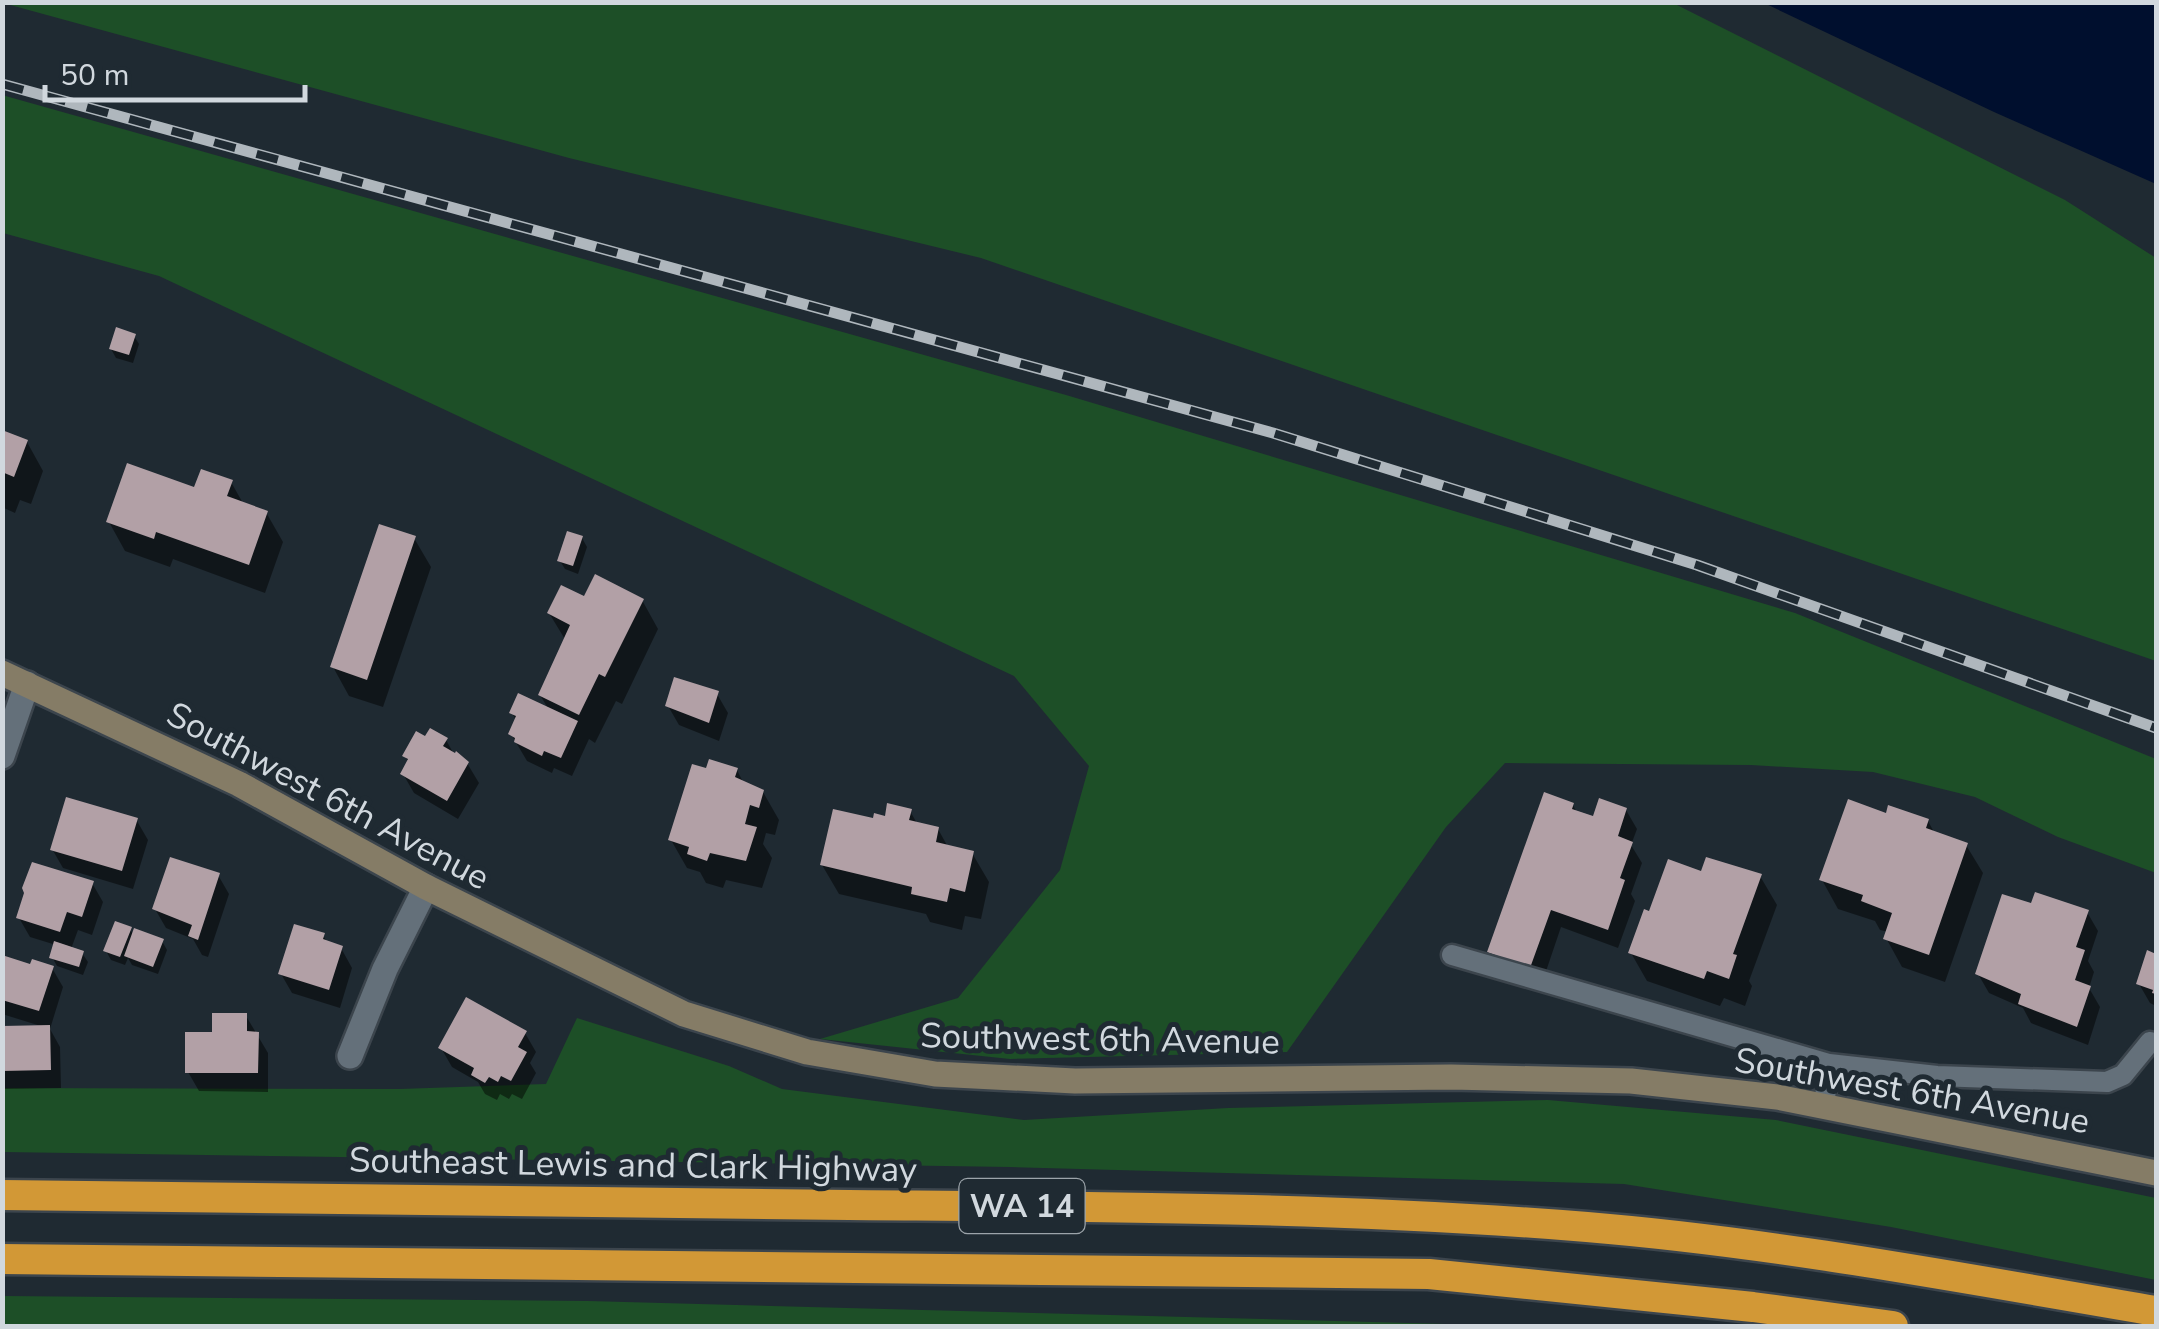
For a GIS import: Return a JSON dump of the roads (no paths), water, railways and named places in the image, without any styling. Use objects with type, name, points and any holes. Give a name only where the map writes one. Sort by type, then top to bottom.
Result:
[{"type":"highway","name":"Southeast Lewis and Clark Highway","points":[[2,1195],[1186,1208],[1443,1217],[1591,1227],[1745,1244],[1989,1280],[2156,1311]]},
{"type":"highway","name":"WA 14","points":[[2,1259],[1429,1274],[1892,1326]]},
{"type":"street","name":"Southwest 6th Avenue","points":[[2,673],[239,784],[426,887],[684,1014],[806,1052],[936,1074],[1075,1080],[1451,1077],[1631,1081],[1824,1106],[2156,1173]]},
{"type":"street","points":[[2,756],[27,684]]},
{"type":"street","points":[[350,1056],[385,969],[426,887]]},
{"type":"lane","points":[[1452,955],[1829,1064],[1937,1076],[2107,1082],[2123,1075],[2150,1042]]},
{"type":"lane","points":[[1824,1106],[1829,1064]]},
{"type":"water","points":[[1764,3],[2156,3],[2156,184],[1994,112]]},
{"type":"railway","points":[[2,84],[1273,433],[1697,565],[2156,728]]}]
